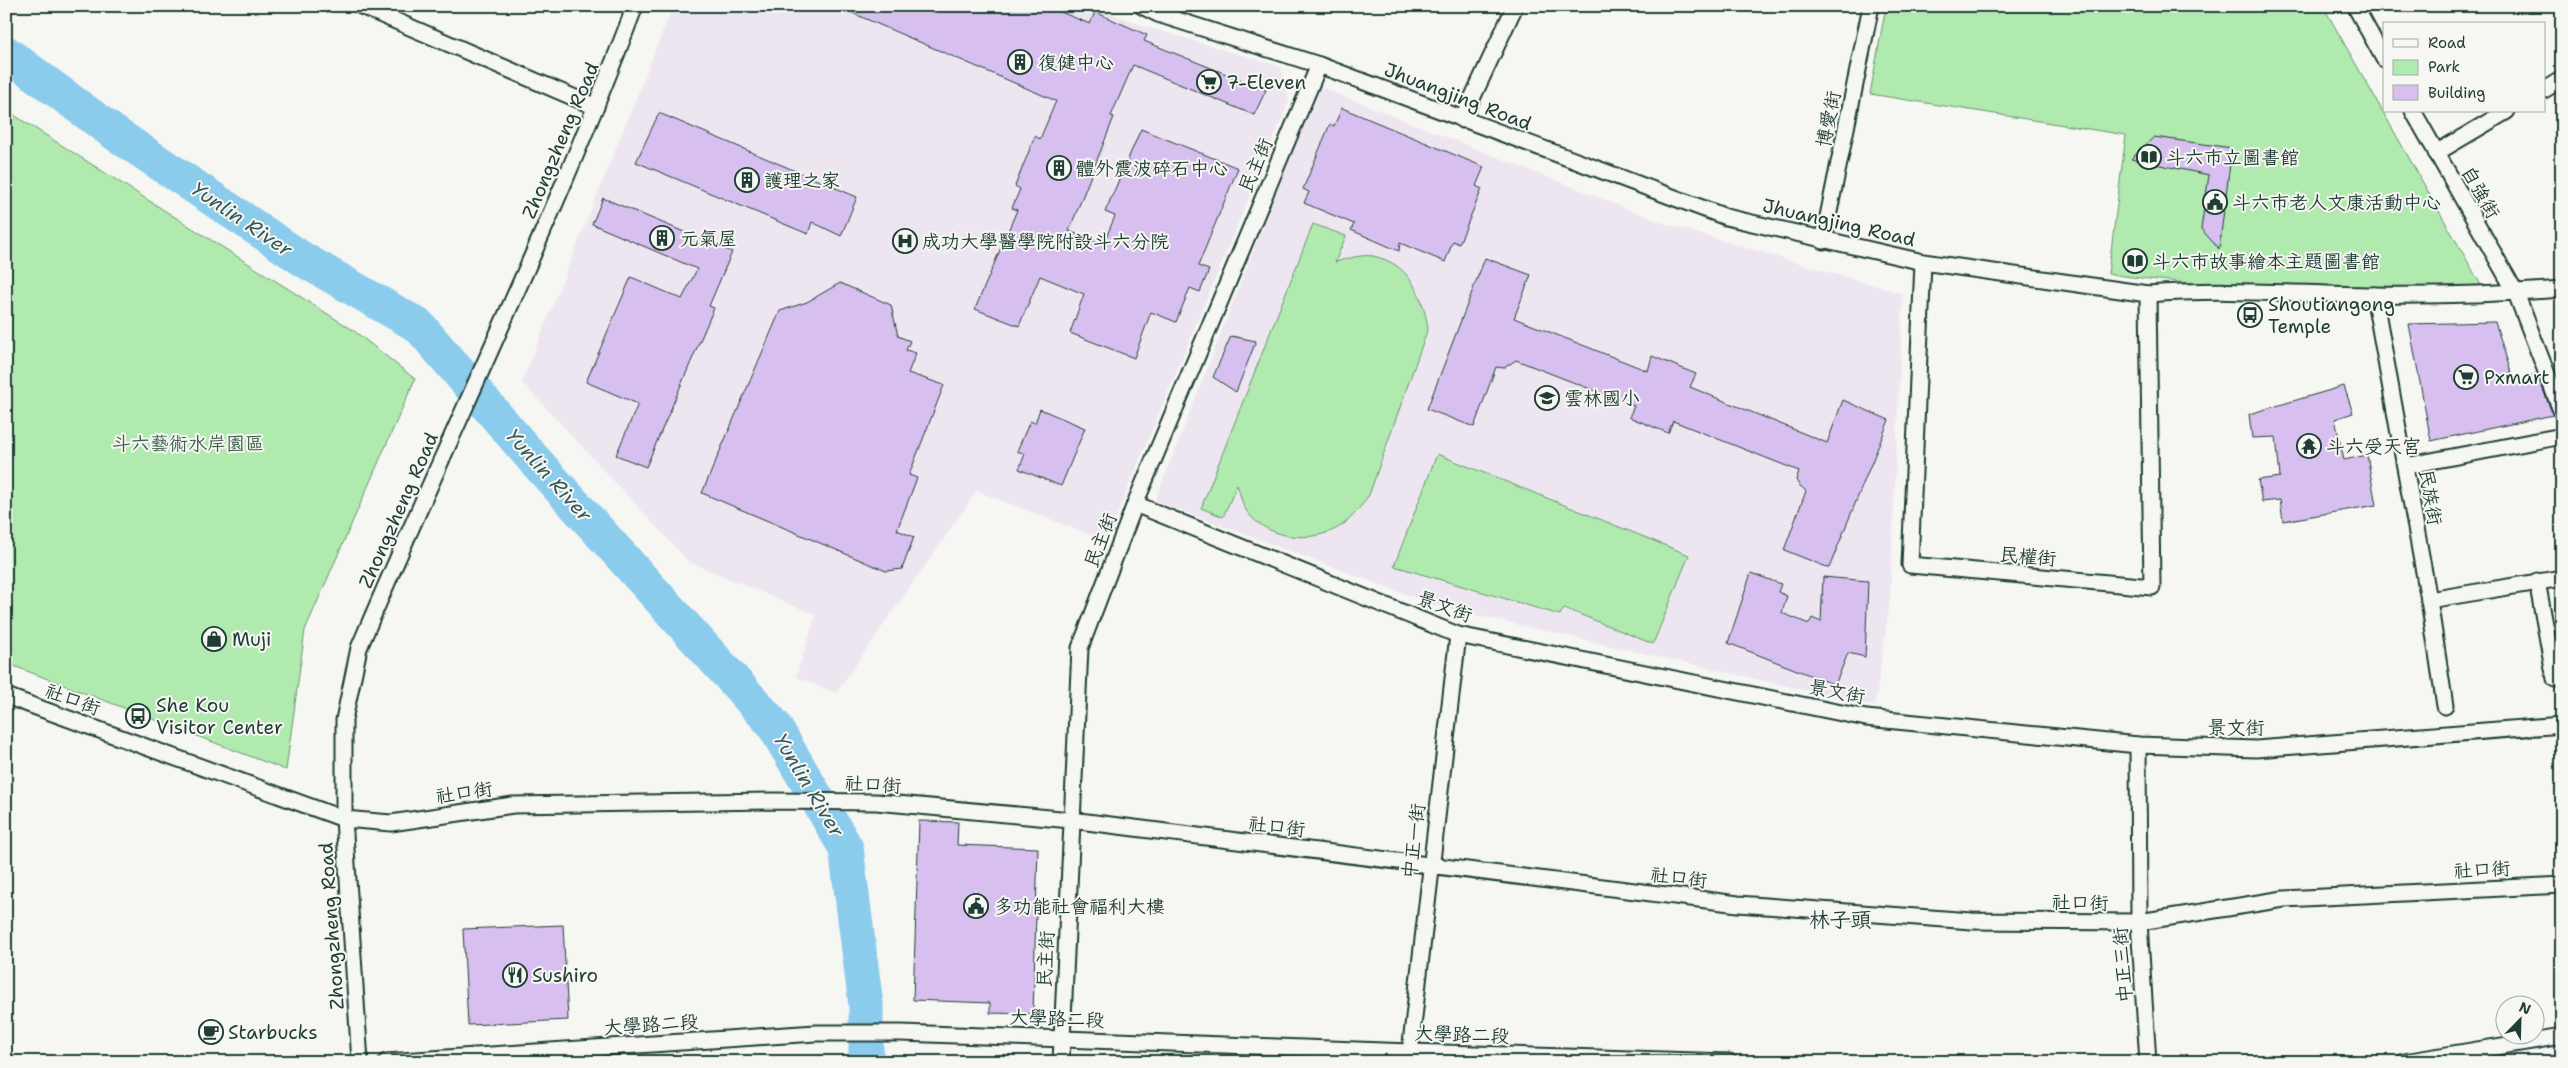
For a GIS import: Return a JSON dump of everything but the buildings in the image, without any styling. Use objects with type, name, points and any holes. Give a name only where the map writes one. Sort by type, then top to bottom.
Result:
[{"type":"street","points":[[361,6],[596,107]]},
{"type":"street","name":"Zhongzheng Road","points":[[360,1062],[344,819],[344,720],[359,648],[489,357],[596,107],[635,6]]},
{"type":"street","name":"Jhuangjing Road","points":[[1142,6],[1160,10],[1319,65],[1726,217],[1823,241],[1923,262],[2148,294],[2192,292],[2374,295],[2516,293],[2562,289]]},
{"type":"street","points":[[1462,120],[1515,6]]},
{"type":"street","name":"博愛街","points":[[1823,241],[1871,6]]},
{"type":"street","points":[[2355,6],[2383,57]]},
{"type":"street","name":"民主街","points":[[1061,1062],[1080,648],[1135,504],[1319,65]]},
{"type":"street","points":[[2546,89],[2562,79]]},
{"type":"street","name":"自強街","points":[[2414,112],[2516,293]]},
{"type":"street","points":[[2436,153],[2505,112]]},
{"type":"street","name":"民權街","points":[[1923,262],[1910,565],[2152,587],[2148,294]]},
{"type":"street","points":[[2516,293],[2562,414]]},
{"type":"street","name":"民族街","points":[[2374,295],[2429,600],[2444,706]]},
{"type":"street","points":[[2405,466],[2562,436]]},
{"type":"street","name":"景文街","points":[[1135,504],[1458,635],[1866,718],[2138,745],[2256,749],[2562,725]]},
{"type":"street","points":[[2429,600],[2562,578]]},
{"type":"street","points":[[2537,581],[2555,679]]},
{"type":"street","name":"中正一街","points":[[1410,1052],[1458,635]]},
{"type":"street","name":"社口街","points":[[6,696],[344,819],[391,823],[513,805],[773,801],[876,802],[1071,820],[1738,904],[1972,921],[2139,922],[2284,899],[2562,885]]},
{"type":"street","name":"中正三街","points":[[2138,745],[2139,922],[2148,1062]]},
{"type":"street","name":"大學路二段","points":[[386,1062],[816,1033],[901,1032],[1410,1052],[1729,1062]]},
{"type":"street","points":[[2404,1062],[2562,1036]]},
{"type":"shaded area","name":"成功大學醫學院附設斗六分院","points":[[673,6],[1094,6],[1144,26],[1281,67],[1289,101],[1106,541],[977,491],[836,693],[796,677],[816,615],[689,562],[522,382]]},
{"type":"shaded area","name":"雲林國小","points":[[1318,86],[1663,223],[1903,294],[1890,600],[1875,706],[1440,607],[1155,501]]},
{"type":"green space","points":[[1886,6],[2323,6],[2486,294],[2249,287],[2155,280],[2108,274],[2126,135],[1870,94]]},
{"type":"green space","name":"斗六藝術水岸園區","points":[[6,110],[353,330],[415,379],[305,630],[286,770],[6,663]]},
{"type":"green space","points":[[1313,224],[1346,236],[1335,262],[1359,256],[1373,256],[1385,260],[1405,273],[1418,293],[1428,328],[1369,495],[1353,516],[1341,526],[1316,536],[1302,537],[1288,536],[1275,532],[1252,518],[1244,507],[1237,485],[1223,517],[1201,508]]},
{"type":"green space","points":[[1437,454],[1689,555],[1653,644],[1564,608],[1560,615],[1394,566]]},
{"type":"waterway","name":"Yunlin River","points":[[6,53],[113,132],[304,260],[419,326],[529,454],[773,724],[846,848],[866,1005],[866,1062]]},
{"type":"place","name":"復健中心","points":[[1020,62]]},
{"type":"place","name":"7-Eleven","points":[[1209,82]]},
{"type":"place","name":"斗六市立圖書館","points":[[2149,157]]},
{"type":"place","name":"體外震波碎石中心","points":[[1059,168]]},
{"type":"place","name":"護理之家","points":[[747,180]]},
{"type":"place","name":"斗六市老人文康活動中心","points":[[2215,202]]},
{"type":"place","name":"元氣屋","points":[[662,238]]},
{"type":"place","name":"成功大學醫學院附設斗六分院","points":[[905,241]]},
{"type":"place","name":"斗六市故事繪本主題圖書館","points":[[2135,261]]},
{"type":"place","name":"Shoutiangong Temple","points":[[2250,315]]},
{"type":"place","name":"Pxmart","points":[[2466,377]]},
{"type":"place","name":"雲林國小","points":[[1547,398]]},
{"type":"place","name":"斗六受天宮","points":[[2309,446]]},
{"type":"place","name":"Muji","points":[[214,639]]},
{"type":"place","name":"She Kou Visitor Center","points":[[138,716]]},
{"type":"place","name":"多功能社會福利大樓","points":[[976,906]]},
{"type":"place","name":"Sushiro","points":[[515,975]]},
{"type":"place","name":"Starbucks","points":[[211,1032]]},
{"type":"district","name":"林子頭","points":[[1840,920]]}]
